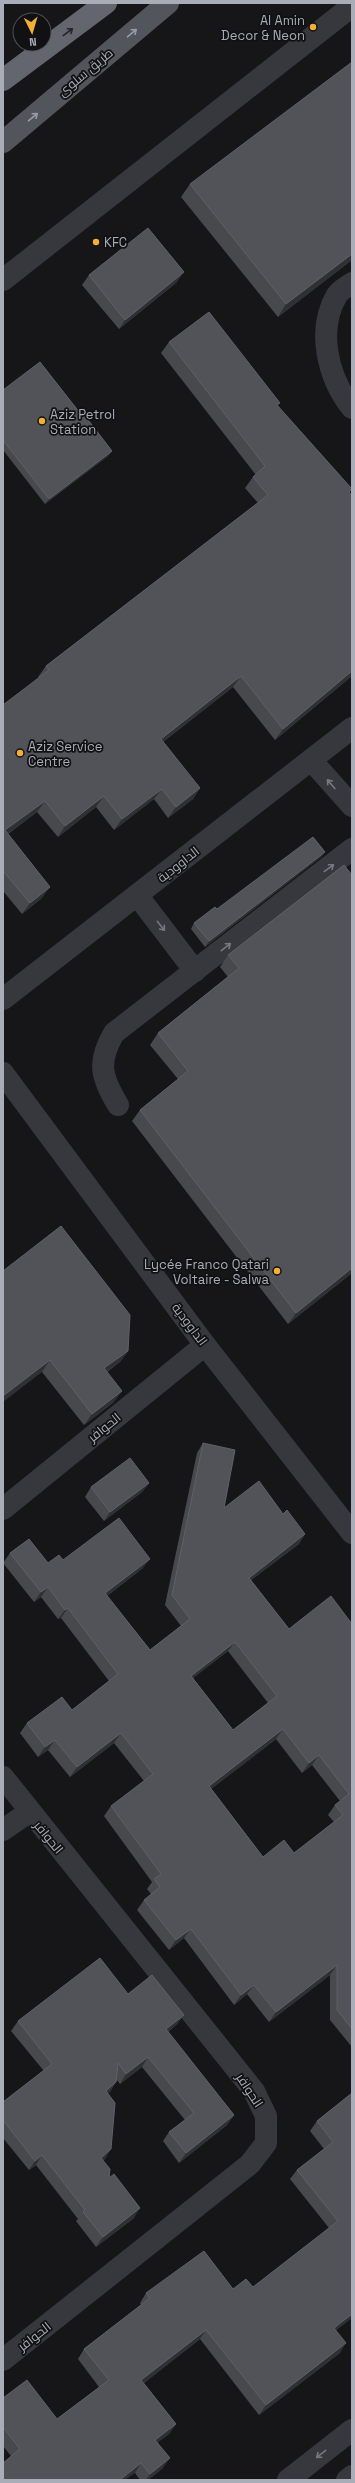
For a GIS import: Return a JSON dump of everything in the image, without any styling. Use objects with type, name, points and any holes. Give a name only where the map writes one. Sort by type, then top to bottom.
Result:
[{"type":"highway","points":[[3,80],[106,3]]},
{"type":"main road","name":"طريق سلوى","points":[[3,142],[168,3]]},
{"type":"street","points":[[3,280],[352,6]]},
{"type":"street","points":[[352,283],[338,294],[325,328],[328,361],[344,398],[352,408]]},
{"type":"street","name":"الداوودية","points":[[3,999],[352,728]]},
{"type":"street","points":[[311,760],[352,806]]},
{"type":"street","points":[[118,1105],[109,1090],[102,1069],[104,1050],[114,1033],[352,849]]},
{"type":"street","points":[[137,895],[195,971]]},
{"type":"street","name":"الداوودية","points":[[3,1073],[205,1345],[352,1534]]},
{"type":"street","name":"الحوافر","points":[[3,1509],[205,1345]]},
{"type":"street","name":"الحوافر","points":[[3,1777],[29,1812],[254,2091],[266,2116],[266,2143],[250,2164],[3,2360]]},
{"type":"street","points":[[3,1830],[29,1812]]},
{"type":"street","points":[[288,2480],[352,2430]]},
{"type":"street","points":[[347,2480],[352,2476]]},
{"type":"building","points":[[352,62],[352,254],[286,304],[190,184]]},
{"type":"building","points":[[148,228],[184,272],[125,320],[89,275]]},
{"type":"building","points":[[209,312],[280,403],[277,405],[352,489],[349,492],[352,496],[352,671],[283,729],[241,676],[161,739],[200,788],[176,807],[162,789],[122,819],[104,796],[65,826],[45,801],[5,830],[50,887],[30,903],[3,871],[3,705],[49,670],[46,666],[268,495],[253,477],[265,466],[169,342]]},
{"type":"building","name":"Aziz Petrol Station","points":[[40,362],[80,413],[82,412],[112,451],[49,499],[3,440],[3,390]]},
{"type":"building","points":[[313,837],[325,852],[209,941],[194,923],[215,907],[217,909]]},
{"type":"building","name":"Lycée Franco Qatari Voltaire - Salwa","points":[[344,865],[352,875],[352,1268],[296,1313],[140,1110],[188,1071],[158,1033],[239,968],[228,955]]},
{"type":"building","points":[[61,1226],[130,1315],[128,1351],[104,1368],[122,1391],[92,1414],[50,1360],[3,1396],[3,1271]]},
{"type":"building","points":[[203,1443],[235,1450],[224,1508],[259,1481],[283,1514],[287,1510],[305,1534],[249,1578],[289,1629],[331,1596],[352,1624],[352,2029],[337,2010],[337,1965],[276,2012],[254,1985],[241,1995],[191,1929],[176,1940],[144,1900],[160,1887],[154,1879],[161,1874],[111,1806],[153,1774],[121,1733],[77,1767],[55,1740],[45,1747],[27,1723],[62,1697],[72,1710],[118,1674],[68,1608],[65,1610],[48,1587],[41,1592],[10,1553],[29,1539],[48,1563],[59,1555],[63,1560],[119,1518],[150,1559],[105,1593],[150,1650],[190,1619],[172,1595]],"holes":[[[235,1642],[277,1696],[233,1730],[191,1676]],[[283,1729],[309,1763],[319,1755],[349,1794],[335,1805],[343,1815],[294,1853],[284,1840],[263,1857],[209,1786]]]},
{"type":"building","points":[[130,1458],[149,1483],[110,1512],[91,1487]]},
{"type":"building","points":[[100,1958],[128,1994],[152,1975],[184,2015],[166,2029],[234,2115],[186,2153],[169,2132],[194,2113],[148,2057],[126,2074],[118,2063],[116,2082],[106,2091],[115,2103],[111,2149],[101,2158],[110,2169],[109,2178],[114,2174],[140,2208],[103,2237],[83,2212],[85,2210],[42,2155],[35,2161],[3,2120],[3,2102],[52,2064],[18,2021]]},
{"type":"building","points":[[352,2093],[352,2314],[334,2328],[346,2343],[266,2405],[206,2330],[141,2380],[176,2424],[155,2440],[170,2458],[150,2474],[141,2463],[120,2480],[3,2480],[3,2463],[20,2449],[3,2427],[3,2398],[27,2380],[57,2419],[109,2380],[84,2349],[150,2298],[146,2293],[204,2251],[233,2289],[246,2279],[253,2287],[338,2221],[297,2170],[333,2142],[317,2121]]},
{"type":"place","name":"Al Amin Decor & Neon","points":[[313,27]]},
{"type":"place","name":"KFC","points":[[96,242]]},
{"type":"place","name":"Aziz Petrol Station","points":[[42,421]]},
{"type":"place","name":"Aziz Service Centre","points":[[20,753]]},
{"type":"place","name":"Lycée Franco Qatari Voltaire - Salwa","points":[[277,1271]]}]
